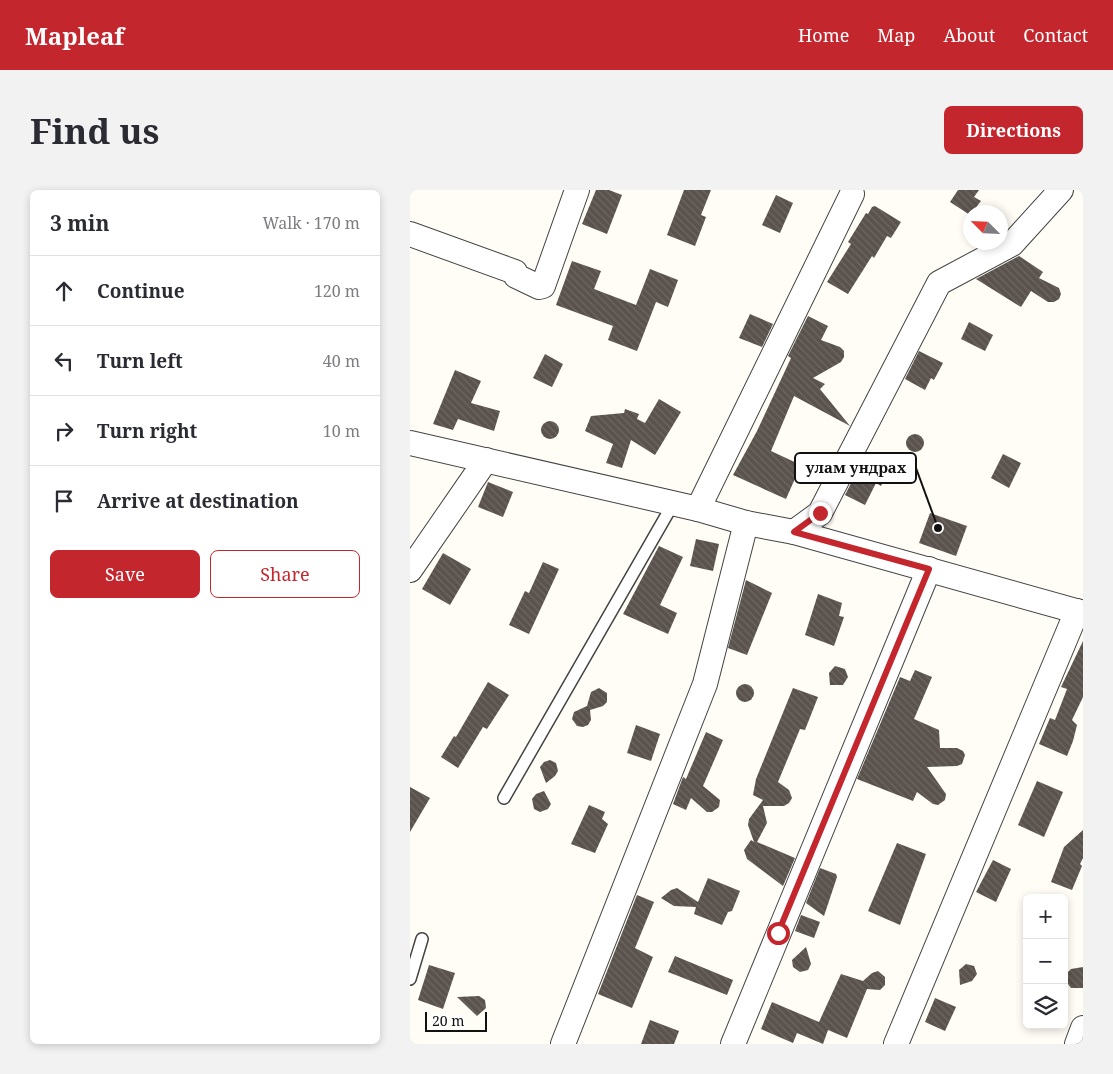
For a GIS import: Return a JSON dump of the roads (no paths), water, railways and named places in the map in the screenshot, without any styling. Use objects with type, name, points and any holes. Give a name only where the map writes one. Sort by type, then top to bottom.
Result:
[{"type":"street","points":[[410,234],[515,272],[516,276],[539,287],[543,286],[577,190]]},
{"type":"street","points":[[794,532],[820,513],[939,283],[1012,244],[1060,190]]},
{"type":"street","points":[[698,509],[852,194]]},
{"type":"street","points":[[410,444],[698,509],[746,523],[794,532],[1080,612],[896,1044]]},
{"type":"street","points":[[410,570],[486,460]]},
{"type":"street","points":[[564,1044],[705,684],[746,523]]},
{"type":"street","points":[[733,1044],[929,569]]},
{"type":"street","points":[[1076,1044],[1083,1028]]},
{"type":"lane","points":[[504,798],[673,504]]},
{"type":"lane","points":[[410,979],[422,939]]},
{"type":"place","name":"улам ундрах","points":[[938,528]]}]
